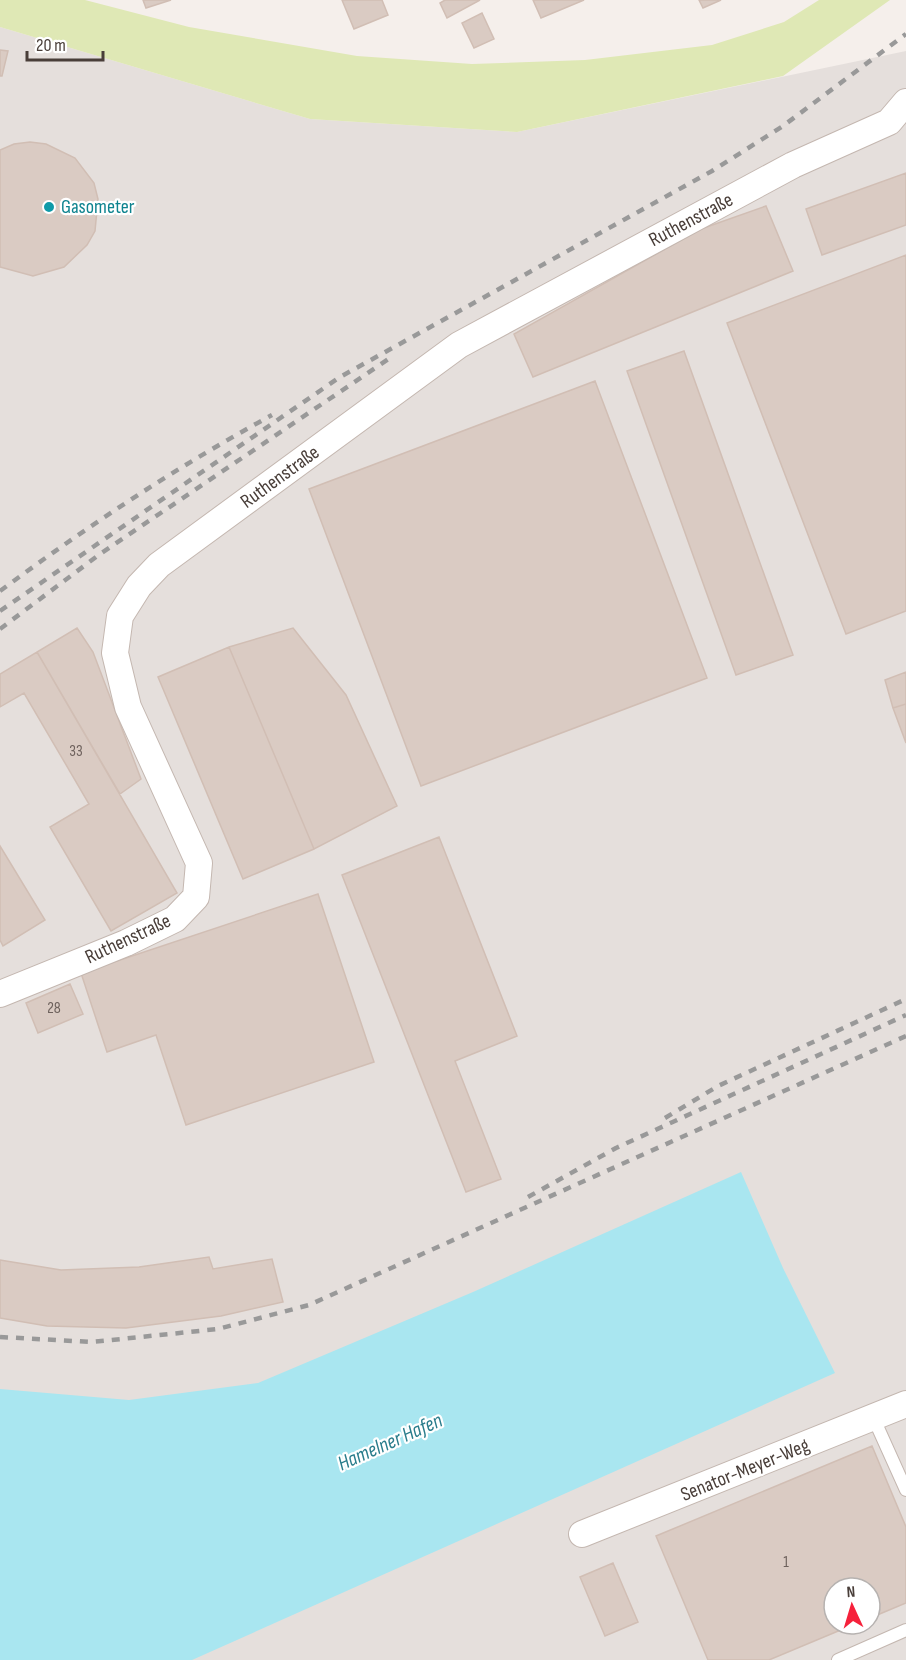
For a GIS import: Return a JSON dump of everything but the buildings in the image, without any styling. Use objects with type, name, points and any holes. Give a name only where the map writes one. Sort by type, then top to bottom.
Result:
[{"type":"street","name":"Ruthenstraße","points":[[0,994],[156,929],[175,919],[196,897],[199,863],[128,707],[115,653],[120,616],[139,586],[159,566],[459,345],[793,165],[889,122],[906,102]]},
{"type":"street","name":"Senator-Meyer-Weg","points":[[582,1534],[874,1419],[906,1404]]},
{"type":"lane","points":[[874,1419],[906,1490]]},
{"type":"lane","points":[[838,1660],[906,1630]]},
{"type":"shaded area","points":[[0,27],[310,119],[517,132],[906,51],[906,1660],[0,1660]]},
{"type":"green space","points":[[0,0],[85,0],[189,27],[357,56],[472,64],[585,60],[712,45],[784,22],[819,0],[890,0],[783,76],[517,132],[310,119],[0,27]]},
{"type":"water","name":"Hamelner Hafen","points":[[741,1172],[783,1268],[835,1373],[192,1660],[0,1660],[0,1389],[129,1400],[258,1383],[473,1292]]},
{"type":"railway","points":[[0,611],[340,377],[712,171],[783,126],[906,34]]},
{"type":"railway","points":[[0,629],[100,554],[390,358]]},
{"type":"railway","points":[[0,591],[133,498],[272,415]]},
{"type":"railway","points":[[665,1118],[718,1086],[906,999]]},
{"type":"railway","points":[[528,1197],[616,1148],[906,1015]]},
{"type":"railway","points":[[0,1337],[92,1342],[218,1329],[309,1305],[906,1036]]},
{"type":"place","name":"Gasometer","points":[[49,207]]}]
